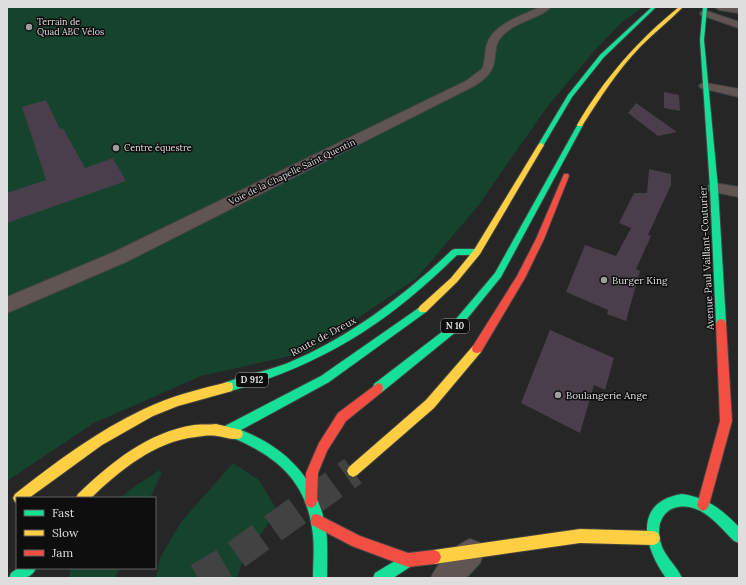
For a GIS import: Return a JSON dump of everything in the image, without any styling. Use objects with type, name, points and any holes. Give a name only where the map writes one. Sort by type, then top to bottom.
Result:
[{"type":"main road","points":[[227,431],[325,379],[420,312],[454,280],[477,252],[570,96],[602,56],[654,7]]},
{"type":"main road","name":"N 10","points":[[311,502],[312,473],[323,447],[342,418],[454,328],[498,275],[593,100],[632,51],[653,30],[681,7]]},
{"type":"main road","name":"Avenue Paul Vaillant-Couturier","points":[[703,505],[726,421],[714,188],[702,40],[704,10]]},
{"type":"main road","points":[[573,156],[576,150],[580,125]]},
{"type":"main road","points":[[353,471],[430,404],[473,355],[521,278],[540,239],[568,170]]},
{"type":"main road","name":"Route de Dreux","points":[[20,497],[72,457],[116,429],[150,412],[185,398],[267,376],[314,356],[372,322],[425,282],[454,252],[477,252]]},
{"type":"main road","name":"N 10","points":[[83,497],[115,467],[138,452],[161,441],[184,434],[206,430],[227,431],[254,438],[278,452],[297,474],[311,502],[317,520],[320,548],[320,578]]},
{"type":"main road","points":[[675,578],[667,570],[658,554],[653,538],[652,523],[656,511],[664,503],[675,499],[689,500],[703,505],[717,513],[739,536]]},
{"type":"main road","points":[[317,520],[357,541],[408,560]]},
{"type":"main road","points":[[380,578],[408,560],[470,553],[580,536],[653,538]]},
{"type":"main road","points":[[16,578],[28,569]]},
{"type":"street","name":"Voie de la Chapelle Saint Quentin","points":[[7,306],[120,257],[451,94],[478,78],[487,70],[491,45],[494,39],[519,21],[547,7]]},
{"type":"street","points":[[719,7],[736,10]]},
{"type":"street","points":[[704,10],[714,17],[739,25]]},
{"type":"street","points":[[714,17],[736,10]]},
{"type":"street","points":[[705,86],[739,93]]},
{"type":"street","points":[[714,188],[739,192]]},
{"type":"street","points":[[446,578],[470,553]]},
{"type":"green space","points":[[7,7],[643,7],[621,23],[595,50],[547,107],[478,206],[417,278],[308,352],[201,376],[94,423],[7,481]]},
{"type":"green space","points":[[233,463],[259,480],[277,510],[242,563],[237,578],[156,578],[160,558],[181,522]]},
{"type":"green space","points":[[158,471],[162,472],[150,497],[122,497],[128,491]]},
{"type":"green space","points":[[71,569],[120,569],[114,578],[69,578]]},
{"type":"building","points":[[664,92],[679,95],[680,111],[664,108]]},
{"type":"building","points":[[46,100],[60,129],[63,128],[85,168],[113,158],[126,181],[7,223],[7,193],[46,180],[22,107]]},
{"type":"building","points":[[636,103],[677,132],[658,136],[628,113]]},
{"type":"building","points":[[649,169],[671,174],[671,185],[648,235],[651,236],[636,269],[640,271],[626,321],[607,314],[608,310],[566,292],[585,245],[616,256],[631,228],[619,223],[634,193],[647,193]]},
{"type":"building","points":[[550,330],[614,358],[605,390],[594,385],[580,433],[521,403]]},
{"type":"tunnel","points":[[198,578],[226,562],[353,471]]},
{"type":"traffic: fast","points":[[541,145],[570,96],[602,56],[654,7]]},
{"type":"traffic: fast","points":[[705,7],[702,40],[714,188],[721,323]]},
{"type":"traffic: fast","points":[[378,388],[454,328],[498,275],[580,125]]},
{"type":"traffic: fast","points":[[228,387],[260,378],[292,366],[322,352],[351,336],[379,317],[431,276],[455,252],[477,252]]},
{"type":"traffic: fast","points":[[227,431],[325,379],[423,309]]},
{"type":"traffic: fast","points":[[237,434],[253,440],[267,448],[292,469],[302,482],[315,512],[319,529],[320,578]]},
{"type":"traffic: fast","points":[[675,578],[659,555],[654,544],[654,522],[657,514],[663,506],[682,500],[702,504],[719,516],[739,536]]},
{"type":"traffic: fast","points":[[380,578],[408,560]]},
{"type":"traffic: fast","points":[[16,578],[28,569]]},
{"type":"traffic: slow","points":[[580,125],[601,91],[624,61],[651,33],[681,7]]},
{"type":"traffic: slow","points":[[423,309],[454,280],[477,252],[541,145]]},
{"type":"traffic: slow","points":[[353,471],[430,404],[477,349]]},
{"type":"traffic: slow","points":[[20,497],[82,451],[115,430],[168,404],[228,387]]},
{"type":"traffic: slow","points":[[83,497],[114,469],[133,456],[152,445],[173,436],[194,431],[216,430],[237,434]]},
{"type":"traffic: slow","points":[[434,557],[580,536],[653,538]]},
{"type":"traffic: jam","points":[[477,349],[521,278],[540,239],[566,176]]},
{"type":"traffic: jam","points":[[703,505],[726,421],[721,323]]},
{"type":"traffic: jam","points":[[311,502],[312,473],[323,447],[342,417],[378,388]]},
{"type":"traffic: jam","points":[[317,520],[357,541],[408,560],[434,557]]},
{"type":"place","name":"Terrain de Quad ABC Vélos","points":[[29,27]]},
{"type":"place","name":"Centre équestre","points":[[116,148]]},
{"type":"place","name":"Burger King","points":[[604,280]]},
{"type":"place","name":"Boulangerie Ange","points":[[558,395]]}]
